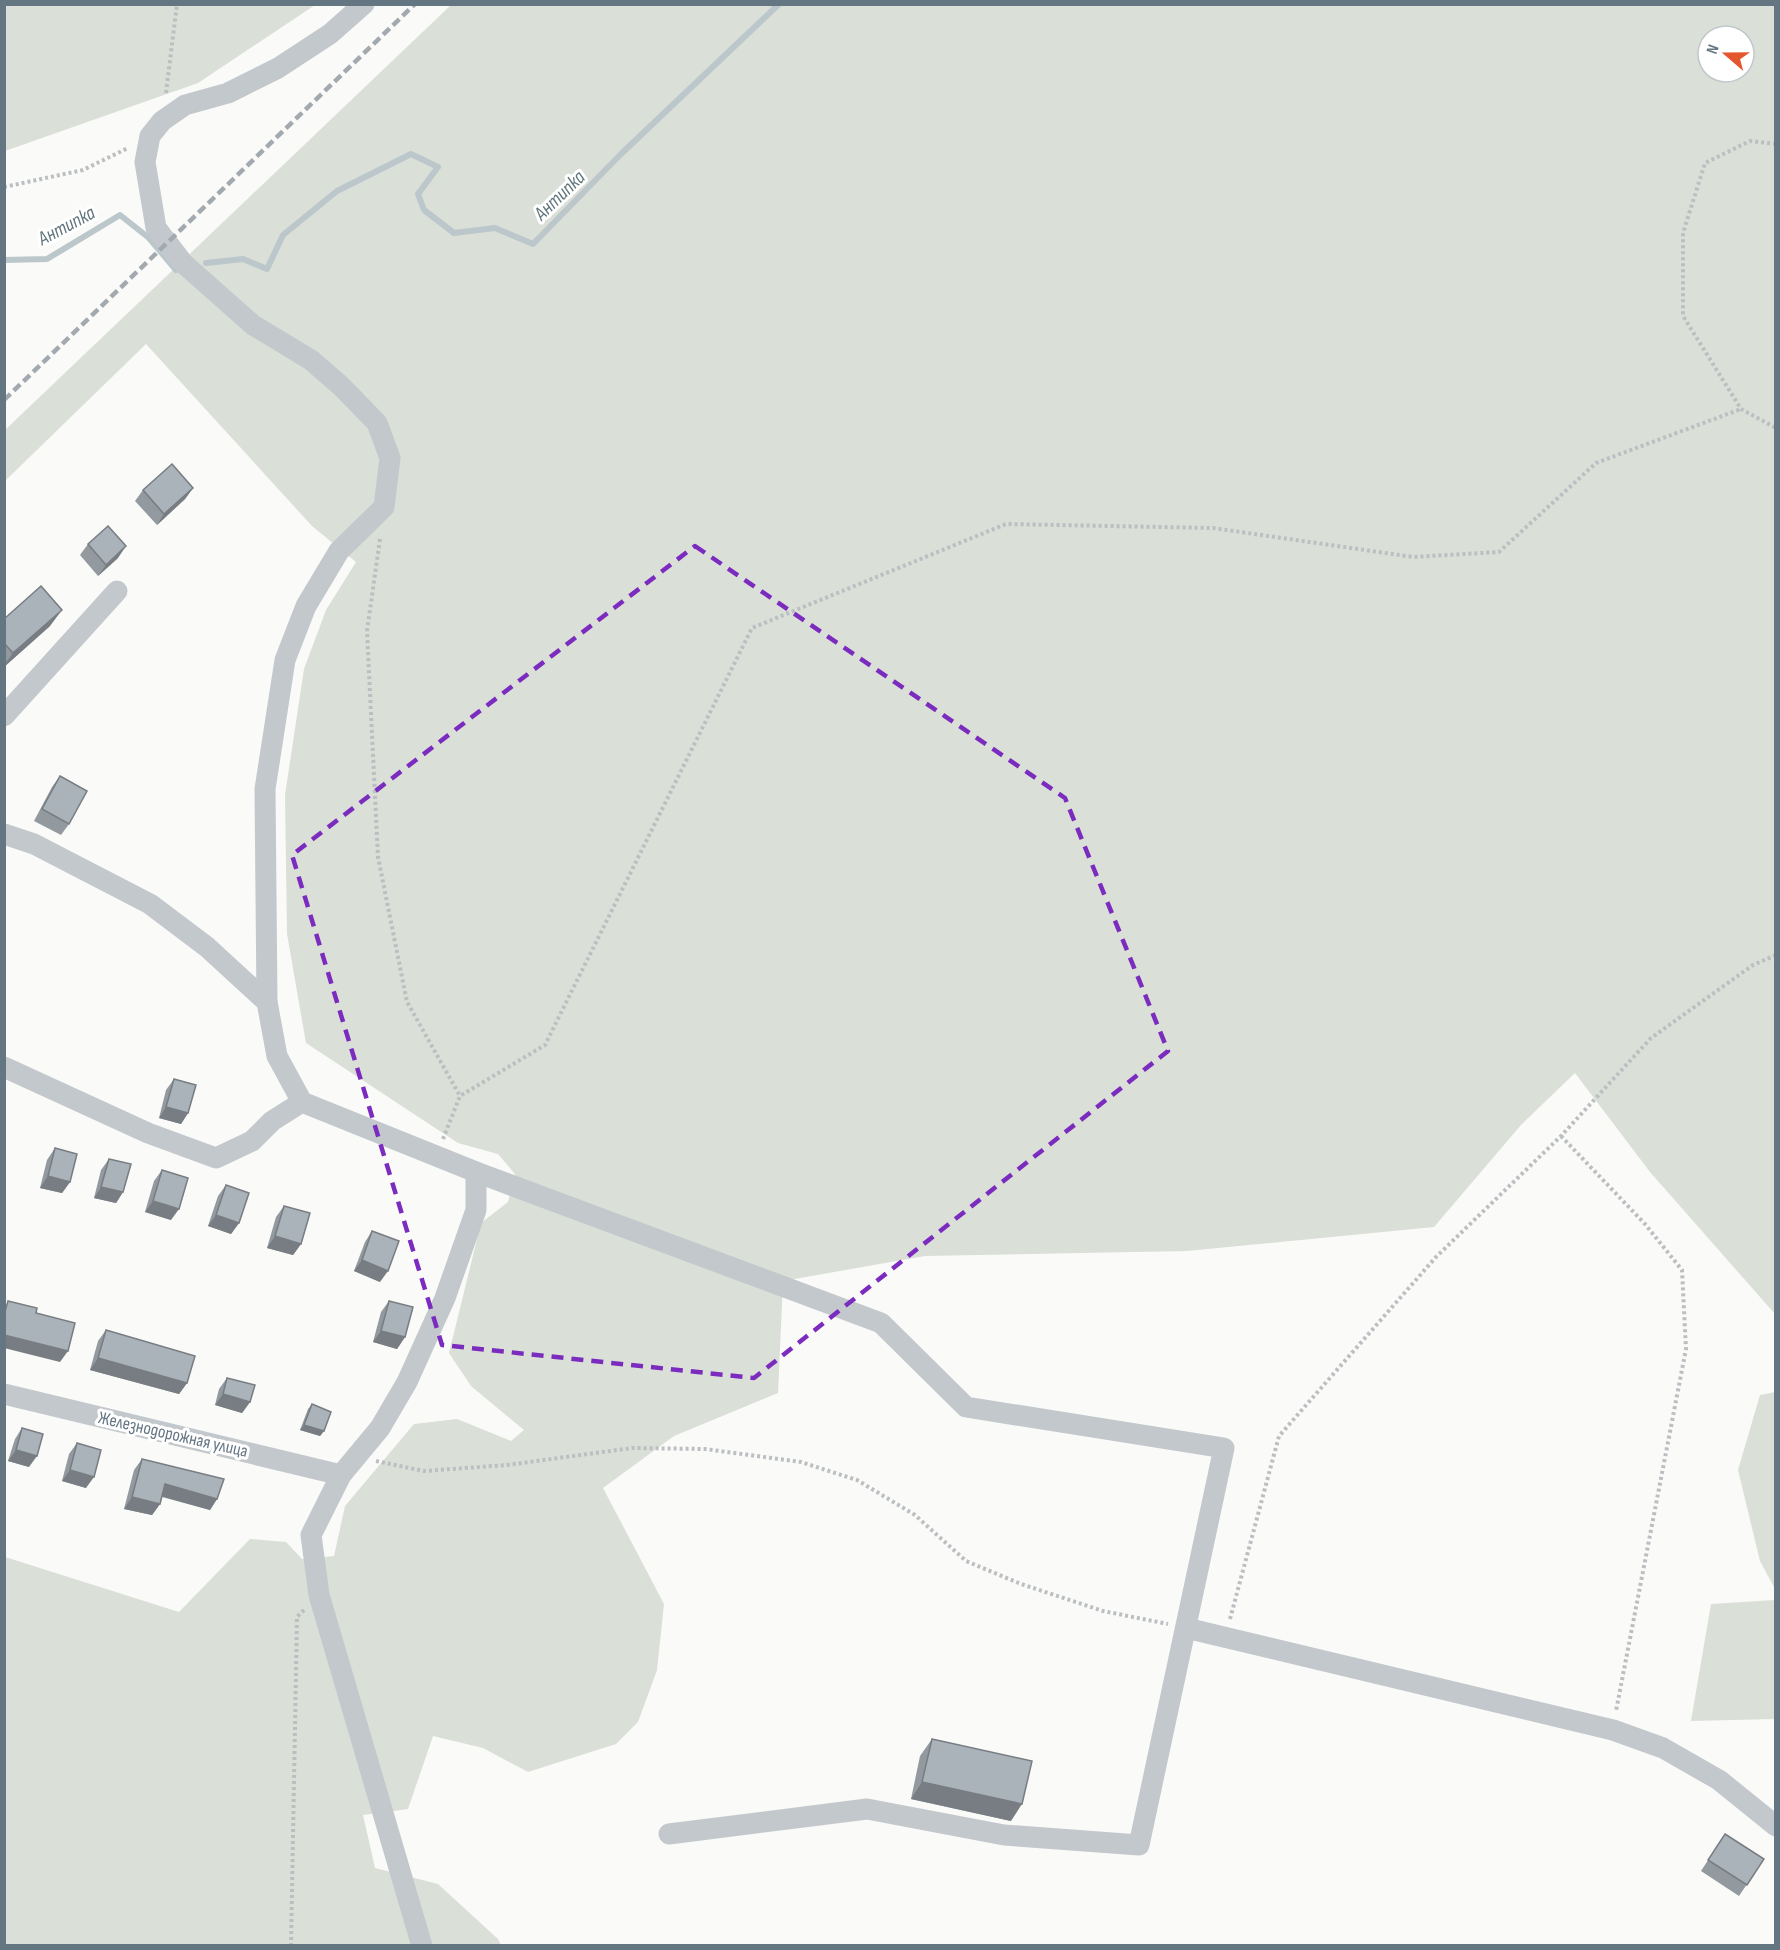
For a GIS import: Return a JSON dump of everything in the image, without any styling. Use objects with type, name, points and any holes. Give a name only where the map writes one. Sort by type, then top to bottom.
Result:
[{"type":"street","points":[[364,4],[330,34],[278,68],[228,93],[185,105],[156,129],[145,162],[156,228],[183,263],[253,325],[311,360],[341,386],[377,423],[390,458],[384,507],[339,551],[306,606],[285,660],[265,789],[267,1002],[277,1056],[302,1102],[476,1172],[881,1323],[966,1407],[1224,1448],[1138,1845],[1004,1835],[867,1809],[669,1834]]},
{"type":"street","points":[[4,716],[117,591]]},
{"type":"street","points":[[4,834],[34,844],[150,904],[207,947],[267,1002]]},
{"type":"street","points":[[4,1067],[148,1133],[216,1158],[252,1141],[272,1122],[302,1102]]},
{"type":"street","points":[[422,1946],[319,1595],[311,1535],[341,1475],[380,1428],[407,1383],[445,1298],[476,1210],[476,1172]]},
{"type":"street","name":"Железнодорожная улица","points":[[4,1394],[341,1475]]},
{"type":"street","points":[[1186,1628],[1612,1730],[1663,1748],[1719,1779],[1776,1826]]},
{"type":"path","points":[[4,187],[84,170],[156,129],[177,4]]},
{"type":"path","points":[[1776,144],[1750,141],[1705,163],[1683,233],[1683,316],[1741,409],[1776,428]]},
{"type":"path","points":[[436,1156],[460,1096],[545,1045],[752,628],[1006,524],[1213,528],[1413,557],[1499,552],[1596,463],[1741,409]]},
{"type":"path","points":[[384,507],[368,631],[378,857],[407,1002],[460,1096]]},
{"type":"path","points":[[1225,1636],[1279,1436],[1436,1257],[1561,1136],[1651,1038],[1753,965],[1776,955]]},
{"type":"path","points":[[1561,1136],[1645,1224],[1682,1270],[1686,1349],[1612,1730]]},
{"type":"path","points":[[355,1457],[424,1471],[507,1465],[632,1448],[705,1449],[801,1462],[856,1480],[915,1515],[966,1561],[1021,1584],[1104,1611],[1186,1628]]},
{"type":"path","points":[[291,1946],[297,1617],[319,1595]]},
{"type":"highlighted area","points":[[695,546],[1065,798],[1168,1051],[754,1378],[442,1345],[292,855]]},
{"type":"shaded area","points":[[4,5],[315,5],[198,83],[5,151]]},
{"type":"shaded area","points":[[451,5],[1775,5],[1775,1314],[1650,1172],[1575,1073],[1521,1125],[1434,1227],[1187,1251],[925,1256],[783,1281],[778,1393],[674,1436],[603,1488],[664,1604],[657,1670],[638,1722],[616,1744],[528,1772],[483,1748],[433,1736],[408,1809],[363,1815],[375,1868],[438,1884],[498,1939],[501,1945],[5,1945],[5,1557],[179,1612],[250,1539],[286,1542],[302,1559],[334,1556],[345,1506],[414,1424],[457,1419],[511,1441],[524,1430],[471,1386],[449,1353],[481,1223],[508,1202],[515,1174],[498,1154],[458,1143],[306,1043],[287,934],[285,795],[304,669],[326,610],[356,562],[312,526],[146,344],[5,481],[5,430]]},
{"type":"shaded area","points":[[1776,1392],[1775,1589],[1760,1561],[1738,1470],[1760,1395]]},
{"type":"shaded area","points":[[1775,1600],[1775,1719],[1691,1721],[1711,1604]]},
{"type":"building","points":[[172,464],[193,488],[164,514],[143,490]]},
{"type":"building","points":[[108,526],[126,546],[106,565],[88,544]]},
{"type":"building","points":[[41,586],[62,610],[13,653],[4,643],[4,619]]},
{"type":"building","points":[[60,776],[87,791],[69,824],[42,809]]},
{"type":"building","points":[[174,1079],[196,1085],[188,1113],[166,1107]]},
{"type":"building","points":[[55,1148],[77,1154],[70,1182],[48,1176]]},
{"type":"building","points":[[109,1159],[131,1164],[123,1192],[101,1187]]},
{"type":"building","points":[[162,1170],[188,1178],[179,1209],[153,1201]]},
{"type":"building","points":[[226,1185],[249,1193],[239,1223],[216,1215]]},
{"type":"building","points":[[284,1206],[310,1213],[301,1244],[275,1236]]},
{"type":"building","points":[[372,1231],[399,1241],[388,1271],[362,1260]]},
{"type":"building","points":[[8,1301],[37,1308],[36,1313],[75,1323],[68,1351],[4,1335],[4,1315]]},
{"type":"building","points":[[389,1301],[413,1307],[405,1337],[381,1331]]},
{"type":"building","points":[[106,1330],[195,1356],[187,1383],[98,1358]]},
{"type":"building","points":[[227,1378],[255,1385],[250,1402],[223,1394]]},
{"type":"building","points":[[312,1404],[331,1412],[324,1431],[304,1425]]},
{"type":"building","points":[[22,1428],[43,1434],[37,1456],[16,1450]]},
{"type":"building","points":[[77,1443],[101,1450],[94,1477],[70,1470]]},
{"type":"building","points":[[142,1459],[224,1479],[217,1499],[165,1484],[160,1504],[132,1497]]},
{"type":"building","points":[[932,1739],[1032,1761],[1022,1804],[922,1782]]},
{"type":"building","points":[[1725,1834],[1764,1859],[1747,1885],[1708,1860]]},
{"type":"waterway","name":"Антипка","points":[[206,263],[243,259],[267,269],[283,235],[337,191],[411,154],[438,167],[418,194],[424,210],[454,233],[495,228],[533,244],[621,154],[779,4]]},
{"type":"waterway","name":"Антипка","points":[[4,260],[47,259],[120,215],[149,238],[176,270]]},
{"type":"railway","points":[[4,400],[415,4]]}]
